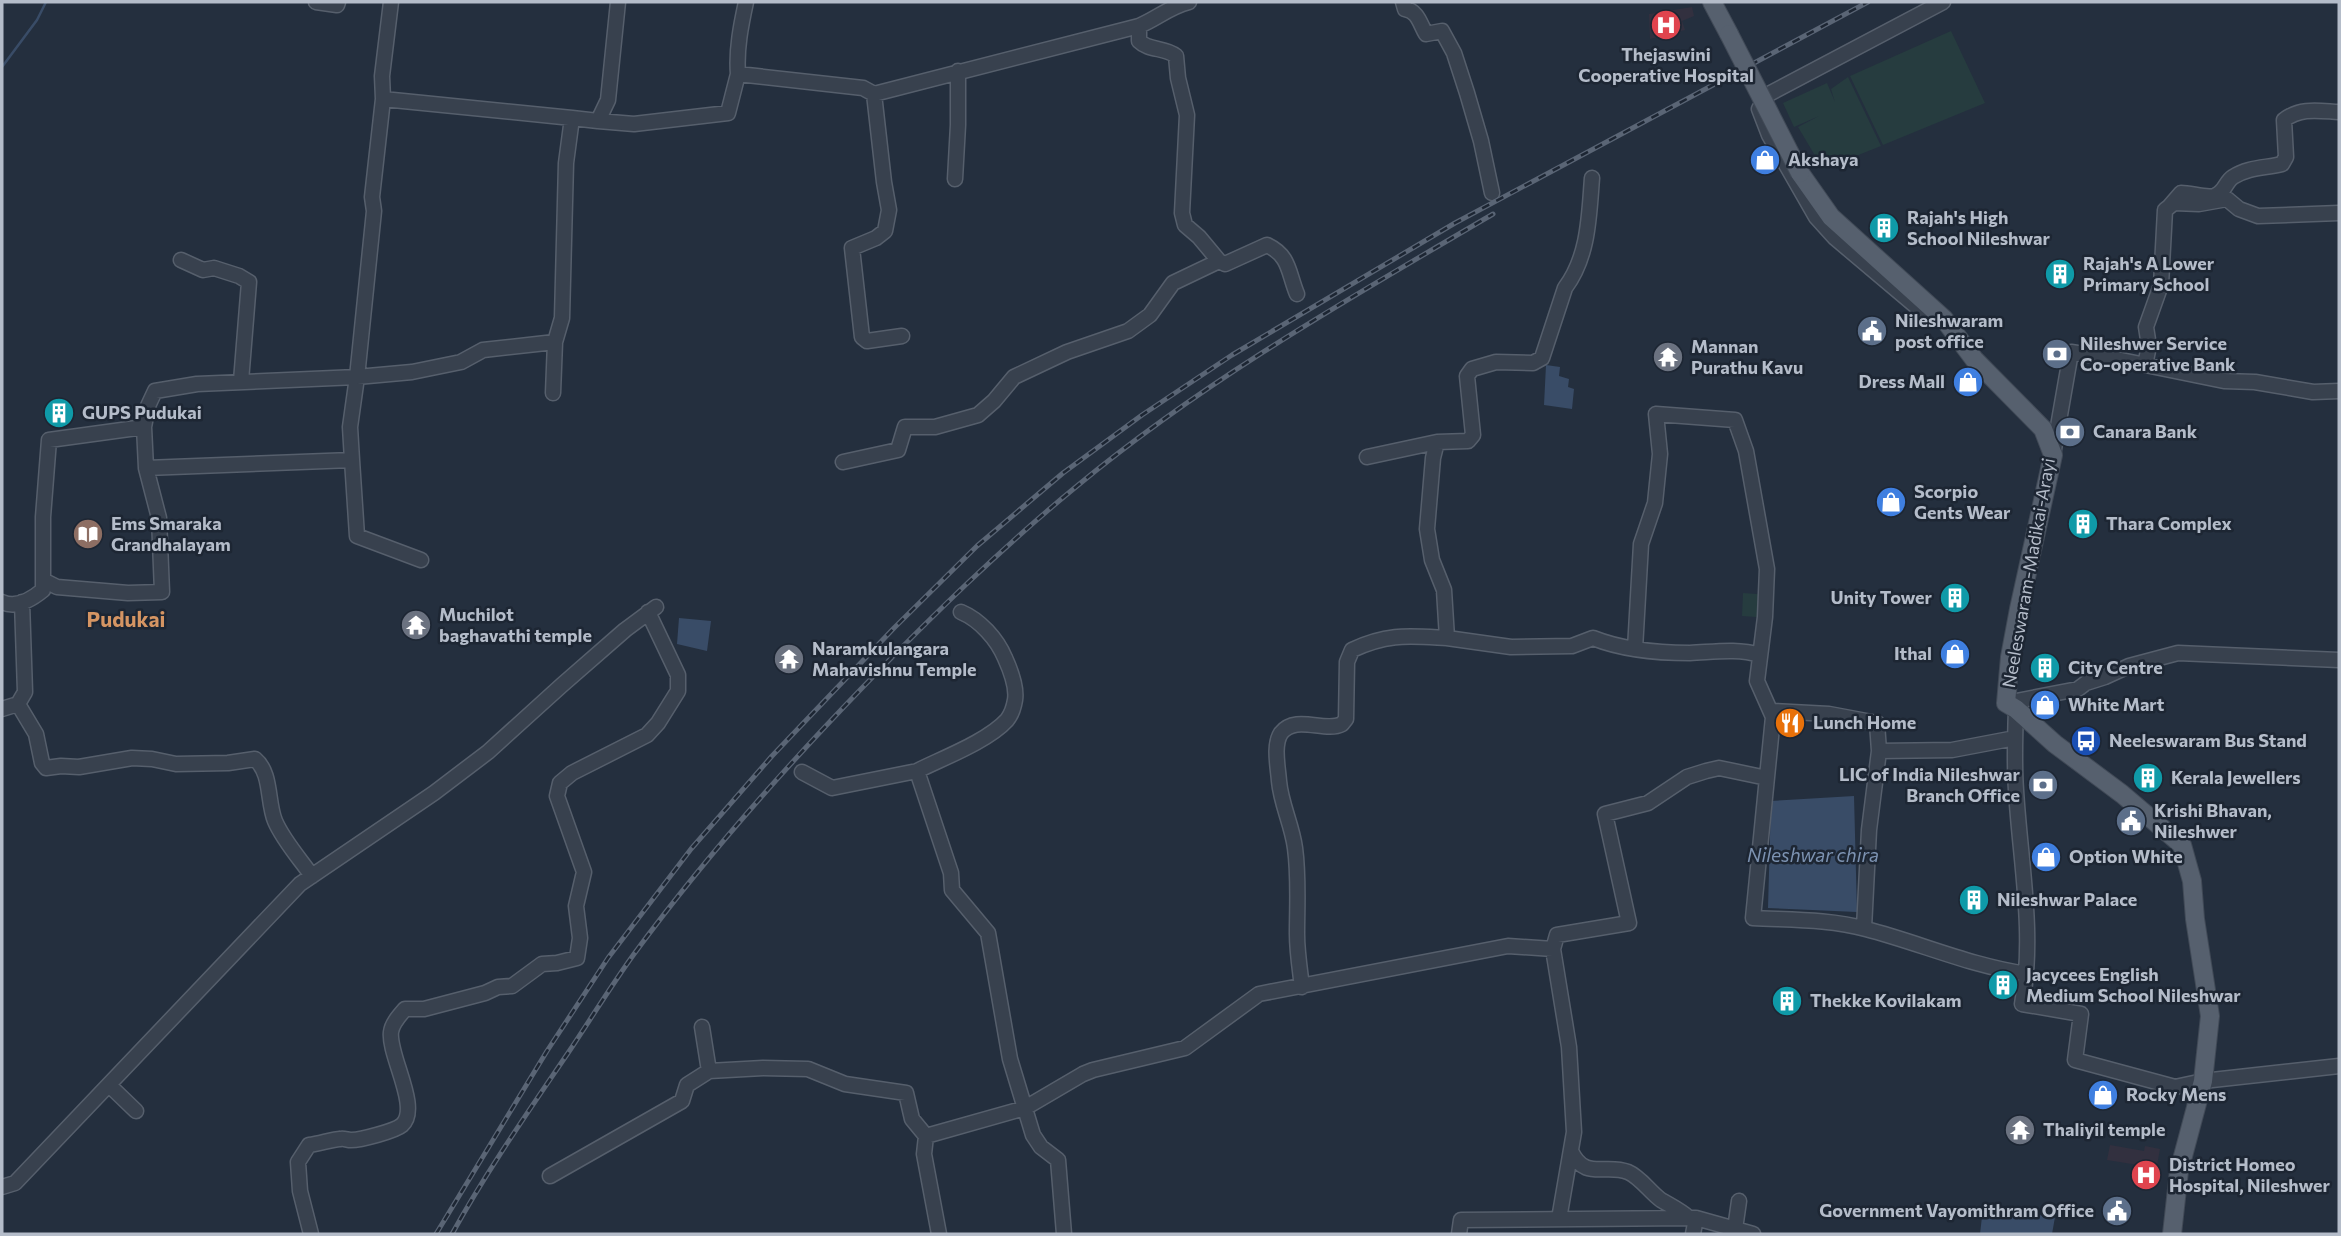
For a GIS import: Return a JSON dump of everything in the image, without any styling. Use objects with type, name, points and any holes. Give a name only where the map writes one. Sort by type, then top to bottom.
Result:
[{"type":"main road","name":"Neeleswaram-Madikai-Arayi","points":[[1712,2],[1800,173],[1831,217],[1944,319],[1974,359],[2043,429],[2053,455],[2010,657],[2011,706],[2182,845],[2192,881],[2195,919],[2210,1011],[2203,1081],[2179,1171],[2172,1234]]},
{"type":"street","points":[[316,2],[337,5],[338,2]]},
{"type":"street","points":[[391,2],[372,197],[374,211],[350,427],[357,536],[421,561]]},
{"type":"street","points":[[598,121],[608,100],[618,2]]},
{"type":"street","points":[[383,99],[634,124],[728,113],[738,74],[737,61],[746,2]]},
{"type":"street","points":[[738,74],[863,88],[874,94],[1139,26],[1157,19],[1172,6],[1189,2]]},
{"type":"street","points":[[1403,2],[1405,9],[1412,10],[1418,16],[1426,34],[1442,31],[1454,52],[1481,141],[1492,193]]},
{"type":"street","points":[[1943,2],[1767,95],[1759,109],[1769,135],[1816,217],[1835,238],[1918,308],[1944,319]]},
{"type":"street","points":[[1139,26],[1139,41],[1144,46],[1169,51],[1176,57],[1187,115],[1182,213],[1185,225],[1225,264],[1267,245],[1278,250],[1286,259],[1297,294]]},
{"type":"street","points":[[955,179],[958,71]]},
{"type":"street","points":[[874,94],[889,210],[884,230],[876,238],[852,248],[854,269],[862,337],[867,341],[902,336]]},
{"type":"street","points":[[2145,365],[2149,346],[2146,327],[2161,285],[2165,210],[2181,193],[2216,196],[2224,191],[2234,176],[2251,169],[2282,164],[2286,157],[2284,120],[2292,114],[2302,110],[2339,112]]},
{"type":"street","points":[[553,393],[555,342],[562,318],[566,163],[572,118]]},
{"type":"street","points":[[1367,457],[1437,442],[1468,441],[1474,435],[1467,376],[1472,369],[1496,362],[1532,363],[1542,358],[1565,288],[1572,278],[1588,236],[1592,178]]},
{"type":"street","points":[[2167,208],[2174,203],[2199,204],[2227,199],[2239,209],[2258,216],[2339,213]]},
{"type":"street","points":[[181,260],[203,270],[214,268],[249,282],[241,381]]},
{"type":"street","points":[[843,462],[898,450],[905,427],[935,427],[978,415],[1014,377],[1067,352],[1128,331],[1150,315],[1173,283],[1219,261]]},
{"type":"street","points":[[43,580],[57,587],[128,593],[162,592],[159,518],[146,468],[144,427],[148,405],[155,391],[197,384],[412,372],[461,362],[483,350],[555,342]]},
{"type":"street","points":[[2053,455],[2071,352],[2224,381],[2255,382],[2313,392],[2339,391]]},
{"type":"street","points":[[1635,649],[1641,544],[1655,503],[1660,454],[1656,414],[1735,420],[1746,451],[1767,569],[1765,617],[1757,681],[1773,717]]},
{"type":"street","points":[[2,602],[7,605],[30,601],[43,590],[43,517],[49,440],[144,427]]},
{"type":"street","points":[[1437,442],[1433,458],[1427,529],[1432,560],[1444,590],[1447,638]]},
{"type":"street","points":[[146,468],[352,460]]},
{"type":"street","points":[[2,709],[18,704],[25,692],[22,603]]},
{"type":"street","points":[[2,1187],[15,1183],[300,884],[434,793],[488,752],[562,685],[652,610],[678,675],[678,691],[659,723],[647,735],[572,773],[559,783],[557,796],[584,872],[576,906],[580,938],[578,958],[542,964],[512,986],[498,987],[424,1009],[405,1009],[394,1023],[391,1032],[398,1071],[408,1100],[407,1118],[401,1126],[389,1131],[352,1140],[340,1138],[309,1145],[298,1162],[300,1191],[311,1234]]},
{"type":"street","points":[[802,772],[832,788],[917,771],[969,746],[1009,718],[1016,697],[1000,645],[972,617],[961,612]]},
{"type":"street","points":[[1302,988],[1297,937],[1295,850],[1291,827],[1281,798],[1277,741],[1283,731],[1293,726],[1311,724],[1331,727],[1342,724],[1346,719],[1347,662],[1352,650],[1376,639],[1408,636],[1447,638],[1511,648],[1572,646],[1593,638],[1608,644],[1651,652],[1743,650],[1760,654]]},
{"type":"street","points":[[2339,660],[2178,653],[2129,666],[2086,683],[2078,689],[2011,706],[2023,868],[2027,974],[2022,1003],[2081,1014],[2075,1060],[2175,1087],[2203,1081],[2339,1066]]},
{"type":"street","points":[[18,704],[36,734],[42,763],[46,768],[79,767],[131,758],[176,764],[228,763],[255,759],[260,763],[269,790],[274,820],[312,876]]},
{"type":"street","points":[[1864,928],[1869,830],[1879,751],[1877,723],[1829,714],[1773,711],[1753,918],[1826,922],[1864,928],[1951,957],[2027,974]]},
{"type":"street","points":[[1879,751],[1952,750],[2015,738]]},
{"type":"street","points":[[1559,1219],[1574,1132],[1569,1047],[1553,949],[1557,935],[1629,923],[1605,814],[1648,803],[1687,777],[1706,771],[1719,768],[1766,776]]},
{"type":"street","points":[[917,771],[951,873],[952,890],[988,933],[1010,1059],[1032,1135],[1041,1147],[1058,1160],[1064,1234]]},
{"type":"street","points":[[926,1136],[1025,1108],[1083,1074],[1185,1048],[1259,994],[1302,988],[1508,946],[1553,949]]},
{"type":"street","points":[[702,1027],[709,1071]]},
{"type":"street","points":[[550,1176],[682,1101],[687,1085],[709,1071],[808,1069],[845,1084],[906,1093],[912,1119],[926,1136],[924,1153],[939,1234]]},
{"type":"street","points":[[108,1085],[136,1111]]},
{"type":"street","points":[[1571,1151],[1576,1163],[1589,1169],[1630,1172],[1661,1200],[1674,1205],[1692,1218]]},
{"type":"street","points":[[1735,1229],[1739,1201]]},
{"type":"street","points":[[1692,1218],[1693,1234]]},
{"type":"street","points":[[1458,1234],[1461,1220],[1692,1218],[1753,1234]]},
{"type":"shaded area","name":"Thejaswini Cooperative Hospital","points":[[1692,7],[1694,16],[1682,21],[1685,30],[1650,39],[1649,14]]},
{"type":"shaded area","name":"District Homeo Hospital, Nileshwer","points":[[2110,1145],[2144,1151],[2145,1146],[2160,1149],[2153,1188],[2135,1185],[2138,1165],[2107,1160]]},
{"type":"green space","points":[[1951,31],[1985,103],[1883,145],[1850,76]]},
{"type":"green space","points":[[1848,77],[1881,146],[1823,169],[1798,127],[1819,116],[1794,127],[1783,103],[1827,83],[1835,102],[1831,89]]},
{"type":"green space","points":[[1743,593],[1770,595],[1769,618],[1742,616]]},
{"type":"water","points":[[1546,365],[1560,367],[1559,376],[1569,379],[1568,387],[1574,389],[1572,409],[1544,405]]},
{"type":"water","points":[[679,618],[711,621],[707,651],[677,644]]},
{"type":"water","name":"Nileshwar chira","points":[[1854,796],[1857,912],[1768,908],[1771,801]]},
{"type":"water","points":[[1983,1208],[2055,1217],[2052,1234],[1980,1234]]},
{"type":"waterway","points":[[2,67],[37,20],[46,2]]},
{"type":"railway","points":[[436,1234],[547,1051],[608,958],[691,849],[772,756],[894,628],[977,546],[1063,473],[1142,415],[1232,355],[1455,223],[1868,2]]},
{"type":"railway","points":[[452,1234],[508,1142],[617,978],[660,919],[772,785],[939,610],[1048,510],[1126,447],[1176,411],[1279,342],[1493,214]]},
{"type":"place","name":"Thejaswini Cooperative Hospital","points":[[1666,25]]},
{"type":"place","name":"Akshaya","points":[[1765,160]]},
{"type":"place","name":"Rajah's High School Nileshwar","points":[[1884,228]]},
{"type":"place","name":"Rajah's A Lower Primary School","points":[[2060,274]]},
{"type":"place","name":"Nileshwaram post office","points":[[1872,331]]},
{"type":"place","name":"Nileshwer Service Co-operative Bank","points":[[2057,354]]},
{"type":"place","name":"Mannan Purathu Kavu","points":[[1668,357]]},
{"type":"place","name":"Dress Mall","points":[[1968,382]]},
{"type":"place","name":"GUPS Pudukai","points":[[59,413]]},
{"type":"place","name":"Canara Bank","points":[[2070,432]]},
{"type":"place","name":"Scorpio Gents Wear","points":[[1891,502]]},
{"type":"place","name":"Thara Complex","points":[[2083,524]]},
{"type":"place","name":"Ems Smaraka Grandhalayam","points":[[88,534]]},
{"type":"place","name":"Unity Tower","points":[[1955,598]]},
{"type":"place","name":"Muchilot baghavathi temple","points":[[416,625]]},
{"type":"place","name":"Ithal","points":[[1955,654]]},
{"type":"place","name":"Naramkulangara Mahavishnu Temple","points":[[789,659]]},
{"type":"place","name":"City Centre","points":[[2045,668]]},
{"type":"place","name":"White Mart","points":[[2045,705]]},
{"type":"place","name":"Lunch Home","points":[[1790,723]]},
{"type":"place","name":"Neeleswaram Bus Stand","points":[[2086,741]]},
{"type":"place","name":"Kerala Jewellers","points":[[2148,778]]},
{"type":"place","name":"LIC of India Nileshwar Branch Office","points":[[2043,785]]},
{"type":"place","name":"Krishi Bhavan, Nileshwer","points":[[2131,821]]},
{"type":"place","name":"Option White","points":[[2046,857]]},
{"type":"place","name":"Nileshwar Palace","points":[[1974,900]]},
{"type":"place","name":"Jacycees English Medium School Nileshwar","points":[[2003,985]]},
{"type":"place","name":"Thekke Kovilakam","points":[[1787,1001]]},
{"type":"place","name":"Rocky Mens","points":[[2103,1095]]},
{"type":"place","name":"Thaliyil temple","points":[[2020,1130]]},
{"type":"place","name":"District Homeo Hospital, Nileshwer","points":[[2146,1175]]},
{"type":"place","name":"Government Vayomithram Office","points":[[2117,1211]]},
{"type":"district","name":"Pudukai","points":[[126,620]]}]
